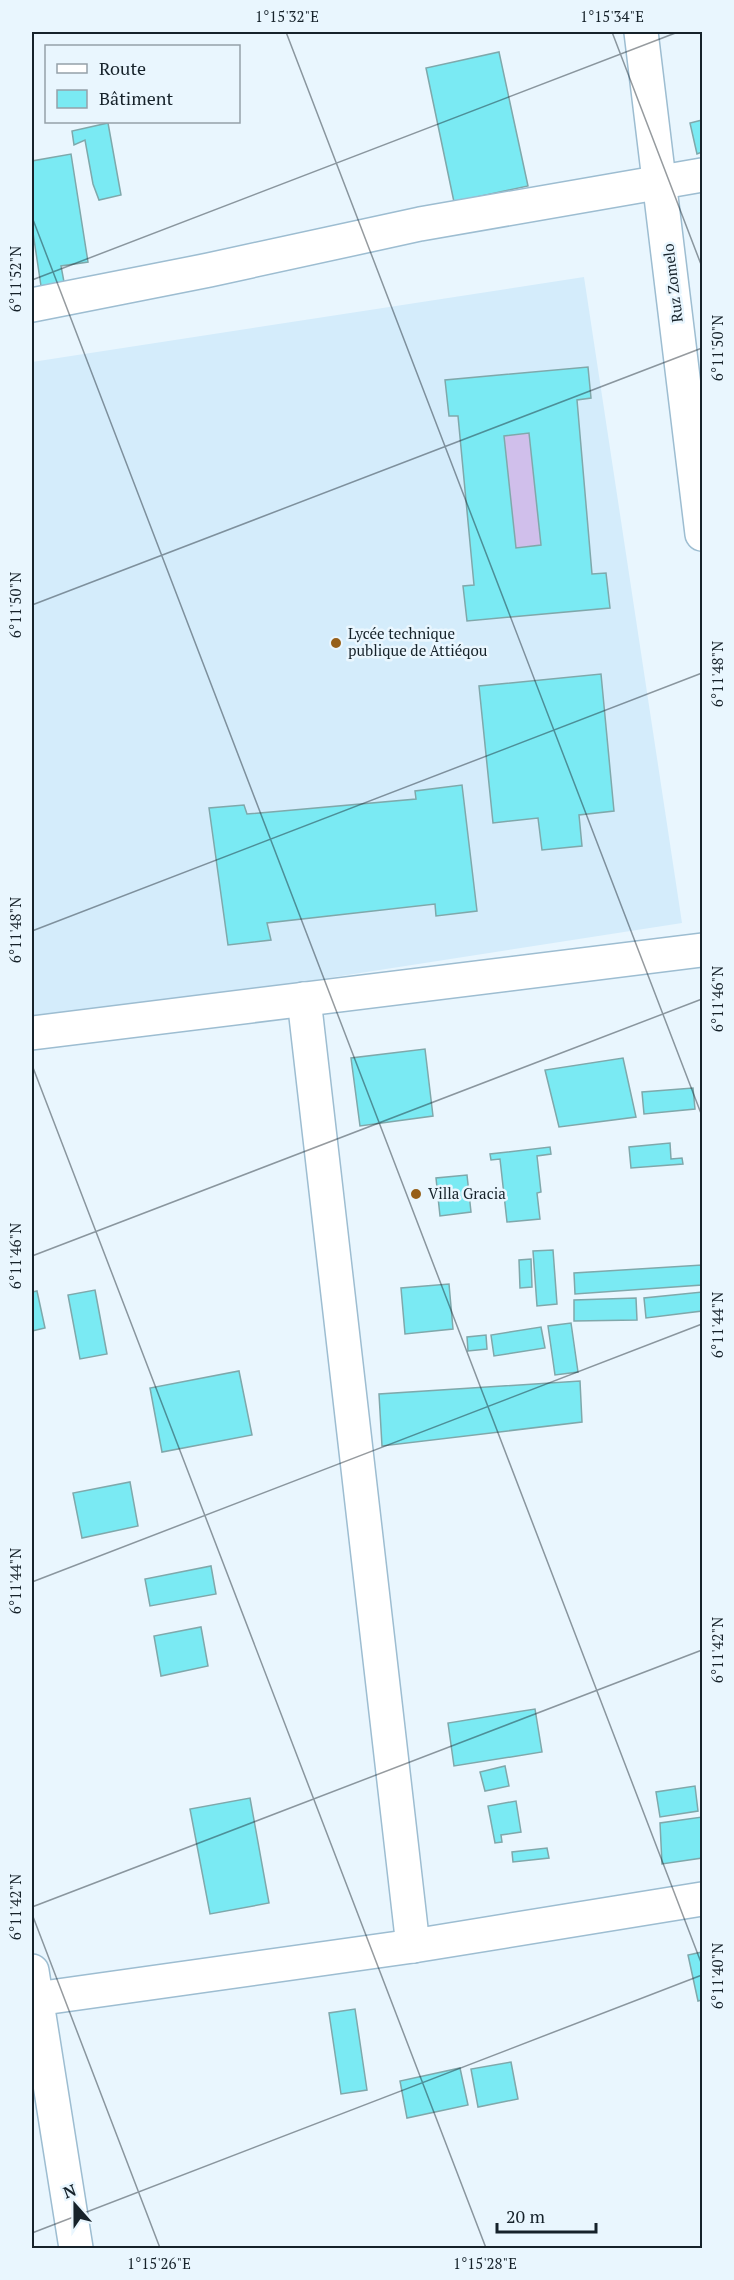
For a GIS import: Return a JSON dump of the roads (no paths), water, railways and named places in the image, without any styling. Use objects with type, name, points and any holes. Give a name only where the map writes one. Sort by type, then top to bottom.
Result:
[{"type":"street","name":"Ruz Zomelo","points":[[641,32],[702,534]]},
{"type":"street","points":[[32,304],[209,270],[420,224],[702,175]]},
{"type":"street","points":[[32,1033],[702,950]]},
{"type":"street","points":[[304,999],[413,1946]]},
{"type":"street","points":[[76,2248],[39,2066],[34,1985],[413,1946],[702,1899]]},
{"type":"place","name":"Lycée technique publique de Attiéqou","points":[[336,643]]},
{"type":"place","name":"Villa Gracia","points":[[416,1194]]}]
